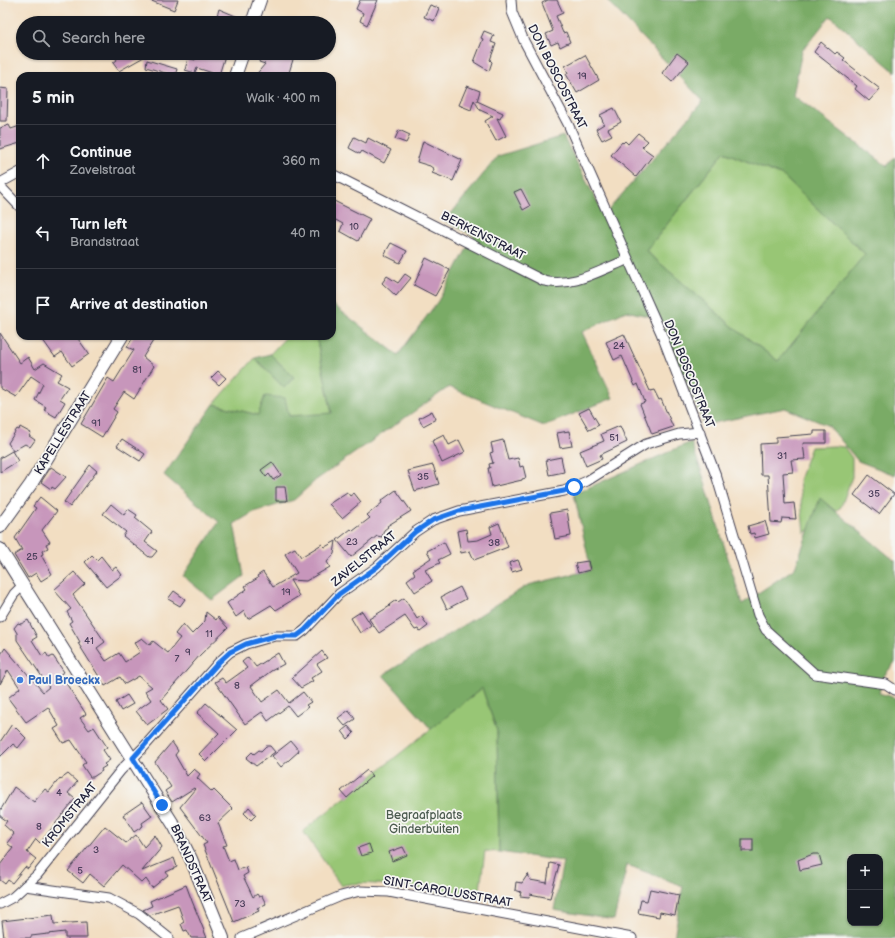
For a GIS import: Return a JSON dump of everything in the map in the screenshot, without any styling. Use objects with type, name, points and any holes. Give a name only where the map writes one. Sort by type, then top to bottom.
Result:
[{"type":"street","points":[[254,16],[260,0]]},
{"type":"street","name":"DON BOSCOSTRAAT","points":[[511,0],[512,12],[524,40],[568,124],[627,260],[661,333],[717,478],[758,615],[766,630],[815,674],[886,684],[895,690]]},
{"type":"street","points":[[236,72],[241,60]]},
{"type":"street","points":[[16,175],[0,185],[16,203]]},
{"type":"street","name":"BERKENSTRAAT","points":[[336,176],[544,281],[556,284],[572,283],[627,260]]},
{"type":"street","name":"KAPELLESTRAAT","points":[[0,527],[31,484],[120,340]]},
{"type":"street","name":"ZAVELSTRAAT","points":[[133,758],[219,662],[230,652],[246,644],[275,636],[297,636],[305,630],[339,594],[377,567],[415,532],[433,520],[459,511],[564,491],[587,481],[646,444],[679,434],[700,432]]},
{"type":"street","name":"BRANDSTRAAT","points":[[0,549],[22,586],[133,758],[183,842],[223,938]]},
{"type":"street","points":[[0,617],[4,600],[22,586]]},
{"type":"street","name":"KROMSTRAAT","points":[[0,904],[13,897],[37,875],[121,770],[133,758]]},
{"type":"street","points":[[25,886],[109,898],[139,914],[169,938]]},
{"type":"street","name":"SINT-CAROLUSSTRAAT","points":[[242,938],[341,896],[360,891],[389,892],[632,938]]},
{"type":"green space","points":[[607,0],[895,0],[895,72],[830,16],[802,51],[793,95],[887,166],[895,157],[895,475],[858,461],[829,426],[785,408],[704,425],[658,314],[648,316],[626,311],[582,332],[613,398],[544,426],[449,387],[316,480],[294,500],[254,512],[234,524],[244,576],[212,600],[183,576],[219,522],[164,475],[214,404],[258,415],[265,396],[285,398],[289,416],[332,413],[317,340],[336,340],[336,307],[398,355],[438,301],[474,236],[445,221],[498,156],[563,136],[604,215],[703,101]],"holes":[[[724,152],[783,176],[865,254],[778,361],[738,331],[646,251]]]},
{"type":"green space","points":[[724,152],[783,176],[865,254],[778,361],[738,331],[646,251]]},
{"type":"green space","points":[[283,340],[317,340],[332,414],[289,416],[265,396],[258,415],[214,404],[255,358],[284,388],[294,377],[270,354]]},
{"type":"green space","points":[[270,354],[294,377],[284,388],[255,358]]},
{"type":"green space","points":[[691,442],[703,476],[742,604],[795,568],[820,498],[895,561],[895,662],[884,676],[879,693],[895,698],[895,938],[674,938],[683,886],[627,865],[614,920],[554,910],[563,861],[499,852],[497,731],[482,688],[431,729],[383,675],[528,585],[591,570],[574,494]]},
{"type":"green space","points":[[811,447],[844,447],[852,458],[852,477],[841,507],[804,533],[799,480]]},
{"type":"green space","name":"Begraafplaats Ginderbuiten","points":[[482,688],[497,731],[499,852],[485,851],[479,897],[386,885],[351,884],[341,886],[303,831]]},
{"type":"building","points":[[149,0],[178,0],[174,10]]},
{"type":"building","points":[[360,0],[378,0],[367,25],[360,21],[363,13],[356,9]]},
{"type":"building","points":[[548,0],[557,0],[563,13],[556,16],[563,33],[566,32],[570,42],[560,47],[558,42],[551,45],[546,34],[553,31],[542,3]]},
{"type":"building","points":[[430,5],[439,8],[434,21],[424,17]]},
{"type":"building","points":[[219,9],[236,16],[217,16]]},
{"type":"building","points":[[484,31],[494,35],[491,42],[496,44],[490,60],[492,62],[489,71],[474,62],[483,39],[481,38]]},
{"type":"building","points":[[821,42],[835,54],[837,52],[845,58],[843,60],[880,89],[869,101],[855,89],[857,86],[814,52]]},
{"type":"building","points":[[677,53],[689,62],[672,82],[662,73]]},
{"type":"building","points":[[585,55],[599,80],[577,93],[566,74],[568,73],[565,66]]},
{"type":"building","points":[[117,60],[139,60],[119,71],[113,63]]},
{"type":"building","points":[[147,60],[177,69],[176,72],[162,72],[146,67]]},
{"type":"building","points":[[188,60],[224,60],[220,72],[210,72],[197,68],[195,72],[185,70]]},
{"type":"building","points":[[260,60],[293,60],[289,72],[258,72],[265,64],[259,62]]},
{"type":"building","points":[[467,86],[480,91],[477,101],[503,113],[500,119],[497,118],[506,136],[496,141],[485,121],[493,116],[480,110],[474,100],[471,110],[459,105]]},
{"type":"building","points":[[0,88],[8,89],[7,121],[0,121]]},
{"type":"building","points":[[614,108],[621,122],[608,129],[612,135],[602,140],[596,129],[604,124],[600,115]]},
{"type":"building","points":[[9,125],[11,129],[16,127],[16,144],[0,149],[0,128]]},
{"type":"building","points":[[399,130],[410,135],[406,143],[395,139]]},
{"type":"building","points":[[638,133],[648,141],[642,147],[653,155],[636,177],[611,155],[622,142],[623,143],[625,141],[628,144]]},
{"type":"building","points":[[354,137],[366,143],[368,138],[391,150],[384,163],[362,151],[360,154],[349,148]]},
{"type":"building","points":[[423,141],[462,160],[453,181],[432,173],[434,169],[430,166],[417,162]]},
{"type":"building","points":[[521,189],[530,206],[523,210],[514,192]]},
{"type":"building","points":[[336,202],[370,219],[358,241],[340,231],[343,224],[336,220]]},
{"type":"building","points":[[391,243],[407,251],[400,263],[384,255]]},
{"type":"building","points":[[426,258],[450,270],[435,296],[414,285]]},
{"type":"building","points":[[405,274],[411,278],[396,296],[382,283],[387,276],[398,283]]},
{"type":"building","points":[[0,333],[20,363],[28,357],[35,369],[44,363],[62,374],[57,381],[68,387],[60,399],[65,402],[56,417],[44,410],[46,407],[35,400],[43,384],[31,376],[16,397],[0,388]]},
{"type":"building","points":[[624,334],[650,391],[654,390],[659,400],[661,399],[673,427],[652,434],[640,404],[645,402],[638,384],[635,386],[622,356],[614,360],[606,342]]},
{"type":"building","points":[[43,340],[79,340],[89,354],[72,366],[62,352],[55,357]]},
{"type":"building","points":[[131,340],[154,340],[143,357],[154,366],[134,399],[124,392],[113,409],[117,412],[102,437],[81,424],[108,378],[114,382],[134,350],[127,347]]},
{"type":"building","points":[[218,371],[226,378],[219,385],[211,378]]},
{"type":"building","points":[[589,408],[599,425],[589,430],[579,413]]},
{"type":"building","points":[[432,411],[436,419],[423,426],[419,418]]},
{"type":"building","points":[[620,426],[627,442],[600,455],[602,459],[586,466],[580,451],[604,441],[601,434]]},
{"type":"building","points":[[20,427],[31,433],[29,436],[35,440],[30,447],[25,444],[13,451],[8,443]]},
{"type":"building","points":[[569,431],[572,446],[560,448],[557,433]]},
{"type":"building","points":[[814,431],[826,431],[826,443],[803,443],[805,459],[791,460],[793,472],[783,473],[785,504],[794,503],[796,519],[782,518],[781,523],[771,522],[768,475],[761,475],[760,444],[776,443],[776,437],[814,434]]},
{"type":"building","points":[[444,435],[449,445],[459,440],[465,452],[442,463],[432,441]]},
{"type":"building","points":[[122,439],[145,454],[140,461],[117,446]]},
{"type":"building","points":[[503,440],[508,460],[518,458],[520,467],[523,466],[526,478],[492,487],[488,468],[490,468],[489,464],[493,463],[490,453],[493,452],[491,443]]},
{"type":"building","points":[[12,451],[18,461],[0,472],[0,458]]},
{"type":"building","points":[[561,457],[564,472],[549,475],[546,460]]},
{"type":"building","points":[[272,462],[281,475],[273,480],[269,474],[266,477],[261,470]]},
{"type":"building","points":[[90,465],[97,471],[70,507],[64,502]]},
{"type":"building","points":[[433,465],[439,484],[415,491],[408,471]]},
{"type":"building","points":[[51,467],[66,477],[55,489],[52,487],[51,489],[41,482]]},
{"type":"building","points":[[869,475],[894,494],[879,514],[854,495]]},
{"type":"building","points":[[276,487],[285,487],[287,501],[276,501]]},
{"type":"building","points":[[396,490],[411,511],[387,526],[388,527],[384,530],[382,537],[377,536],[351,557],[337,540],[351,529],[353,531],[370,518],[367,515],[382,503],[381,501]]},
{"type":"building","points":[[347,492],[350,496],[354,493],[361,502],[342,518],[329,504]]},
{"type":"building","points":[[40,497],[57,511],[42,530],[50,542],[46,544],[48,548],[42,551],[43,554],[41,555],[52,574],[41,581],[36,573],[28,578],[14,555],[22,550],[15,538],[36,508],[33,506]]},
{"type":"building","points":[[111,504],[124,515],[128,509],[137,515],[135,518],[152,532],[145,542],[157,551],[152,557],[149,557],[123,536],[126,532],[103,514]]},
{"type":"building","points":[[567,510],[571,536],[555,539],[550,513]]},
{"type":"building","points":[[765,521],[769,534],[755,538],[754,533],[750,534],[748,526]]},
{"type":"building","points":[[499,523],[508,547],[474,560],[470,551],[461,553],[457,531],[466,529],[468,541],[478,540],[492,534],[490,527]]},
{"type":"building","points":[[336,541],[334,554],[327,562],[330,567],[306,581],[290,580],[299,596],[276,610],[271,605],[248,619],[244,611],[236,617],[227,603],[247,589],[245,586],[258,578],[257,576],[263,572],[273,587],[297,573],[285,554],[295,548],[301,557],[322,544],[325,547]]},
{"type":"building","points":[[444,542],[450,554],[438,560],[440,563],[425,570],[432,581],[415,592],[407,580],[415,574],[413,570],[431,558],[427,551]]},
{"type":"building","points":[[92,555],[97,560],[101,556],[112,570],[116,567],[122,575],[106,587],[85,562]]},
{"type":"building","points":[[518,560],[522,569],[512,572],[509,563]]},
{"type":"building","points":[[588,561],[590,570],[578,573],[575,563]]},
{"type":"building","points":[[74,572],[85,584],[73,595],[105,642],[97,648],[106,661],[119,653],[125,662],[140,652],[134,643],[142,638],[150,645],[153,641],[168,653],[180,638],[175,634],[183,624],[192,634],[205,621],[206,612],[216,620],[218,617],[228,628],[200,655],[161,700],[168,709],[147,725],[136,711],[151,700],[145,691],[152,687],[139,676],[125,684],[120,677],[105,686],[78,643],[80,642],[69,623],[72,621],[67,612],[71,609],[54,590]]},
{"type":"building","points":[[460,587],[466,599],[447,609],[441,597]]},
{"type":"building","points":[[174,591],[185,599],[180,606],[168,599]]},
{"type":"building","points":[[404,598],[417,619],[421,616],[428,626],[420,632],[418,629],[415,630],[405,616],[379,633],[369,619],[390,606],[389,605],[396,600],[398,602]]},
{"type":"building","points":[[362,611],[371,625],[360,633],[351,618]]},
{"type":"building","points":[[28,620],[37,637],[32,640],[42,656],[46,653],[49,658],[53,656],[64,672],[60,674],[86,714],[80,718],[89,730],[94,727],[107,747],[103,750],[110,760],[104,764],[106,766],[101,769],[102,771],[93,777],[90,777],[82,765],[86,762],[71,740],[63,743],[54,729],[59,726],[48,707],[26,722],[8,698],[20,688],[8,670],[0,684],[0,656],[5,648],[43,692],[49,687],[17,640],[17,633],[14,628],[18,623],[21,624]]},
{"type":"building","points":[[322,651],[327,658],[317,664],[322,671],[311,678],[313,681],[301,688],[292,678]]},
{"type":"building","points":[[278,653],[284,664],[271,671],[251,686],[262,702],[279,690],[289,703],[303,692],[311,702],[306,705],[308,707],[296,716],[288,706],[268,721],[262,712],[245,724],[215,682],[222,678],[226,683],[247,668],[242,662],[248,657],[256,667]]},
{"type":"building","points":[[127,695],[133,704],[121,711],[116,702]]},
{"type":"building","points":[[206,703],[237,730],[206,761],[199,754],[219,733],[197,713]]},
{"type":"building","points":[[349,710],[355,719],[345,726],[338,718]]},
{"type":"building","points":[[12,724],[26,738],[18,748],[13,744],[0,757],[0,742]]},
{"type":"building","points":[[348,726],[354,733],[348,739],[342,731]]},
{"type":"building","points":[[291,741],[299,751],[281,767],[272,756]]},
{"type":"building","points":[[172,742],[178,751],[175,755],[187,776],[194,769],[200,774],[197,778],[212,792],[214,790],[233,809],[218,823],[227,845],[223,846],[229,861],[234,859],[238,870],[246,867],[248,873],[243,876],[253,897],[257,894],[259,897],[262,896],[266,904],[257,908],[259,911],[234,922],[203,845],[207,843],[180,807],[195,789],[194,788],[172,802],[165,791],[171,787],[155,762]]},
{"type":"building","points":[[266,746],[270,746],[275,752],[256,766],[246,758],[252,752],[254,754],[259,750],[261,751]]},
{"type":"building","points":[[367,770],[372,776],[347,798],[341,791]]},
{"type":"building","points":[[68,774],[77,782],[68,793],[75,799],[40,843],[36,839],[27,852],[36,859],[28,869],[25,867],[12,883],[8,880],[5,884],[0,880],[0,865],[13,848],[7,843],[14,834],[4,825],[7,821],[0,816],[0,811],[14,787],[34,802],[45,789],[49,792],[60,778],[61,779]]},
{"type":"building","points":[[142,802],[152,816],[142,823],[143,826],[134,832],[123,815]]},
{"type":"building","points":[[249,807],[256,815],[251,820],[244,813]]},
{"type":"building","points":[[105,826],[126,843],[136,835],[144,847],[155,835],[162,847],[142,871],[174,858],[177,867],[166,872],[168,875],[152,888],[146,879],[142,883],[122,865],[104,886],[90,874],[83,883],[68,871]]},
{"type":"building","points":[[742,839],[753,839],[753,851],[742,851]]},
{"type":"building","points":[[369,844],[372,853],[361,856],[358,848]]},
{"type":"building","points":[[403,847],[407,855],[392,861],[389,852]]},
{"type":"building","points":[[813,854],[819,854],[822,865],[800,870],[798,860]]},
{"type":"building","points":[[550,863],[559,865],[550,898],[530,894],[529,897],[520,896],[521,892],[515,890],[516,882],[522,883],[528,874],[530,880],[547,883]]},
{"type":"building","points":[[186,885],[207,938],[191,938],[187,930],[184,931],[181,924],[184,922],[178,905],[150,915],[143,910],[152,906],[150,901]]},
{"type":"building","points":[[650,889],[679,895],[675,915],[660,912],[659,917],[638,913],[641,900],[647,901]]},
{"type":"building","points":[[53,915],[54,924],[86,922],[87,938],[65,938],[65,932],[31,936],[31,938],[4,938],[2,921]]},
{"type":"place","name":"Paul Broeckx","points":[[20,680]]},
{"type":"route","points":[[162,805],[133,758],[219,662],[230,652],[246,644],[275,636],[297,636],[305,630],[339,594],[377,567],[415,532],[433,520],[459,511],[564,491],[574,487]]}]
